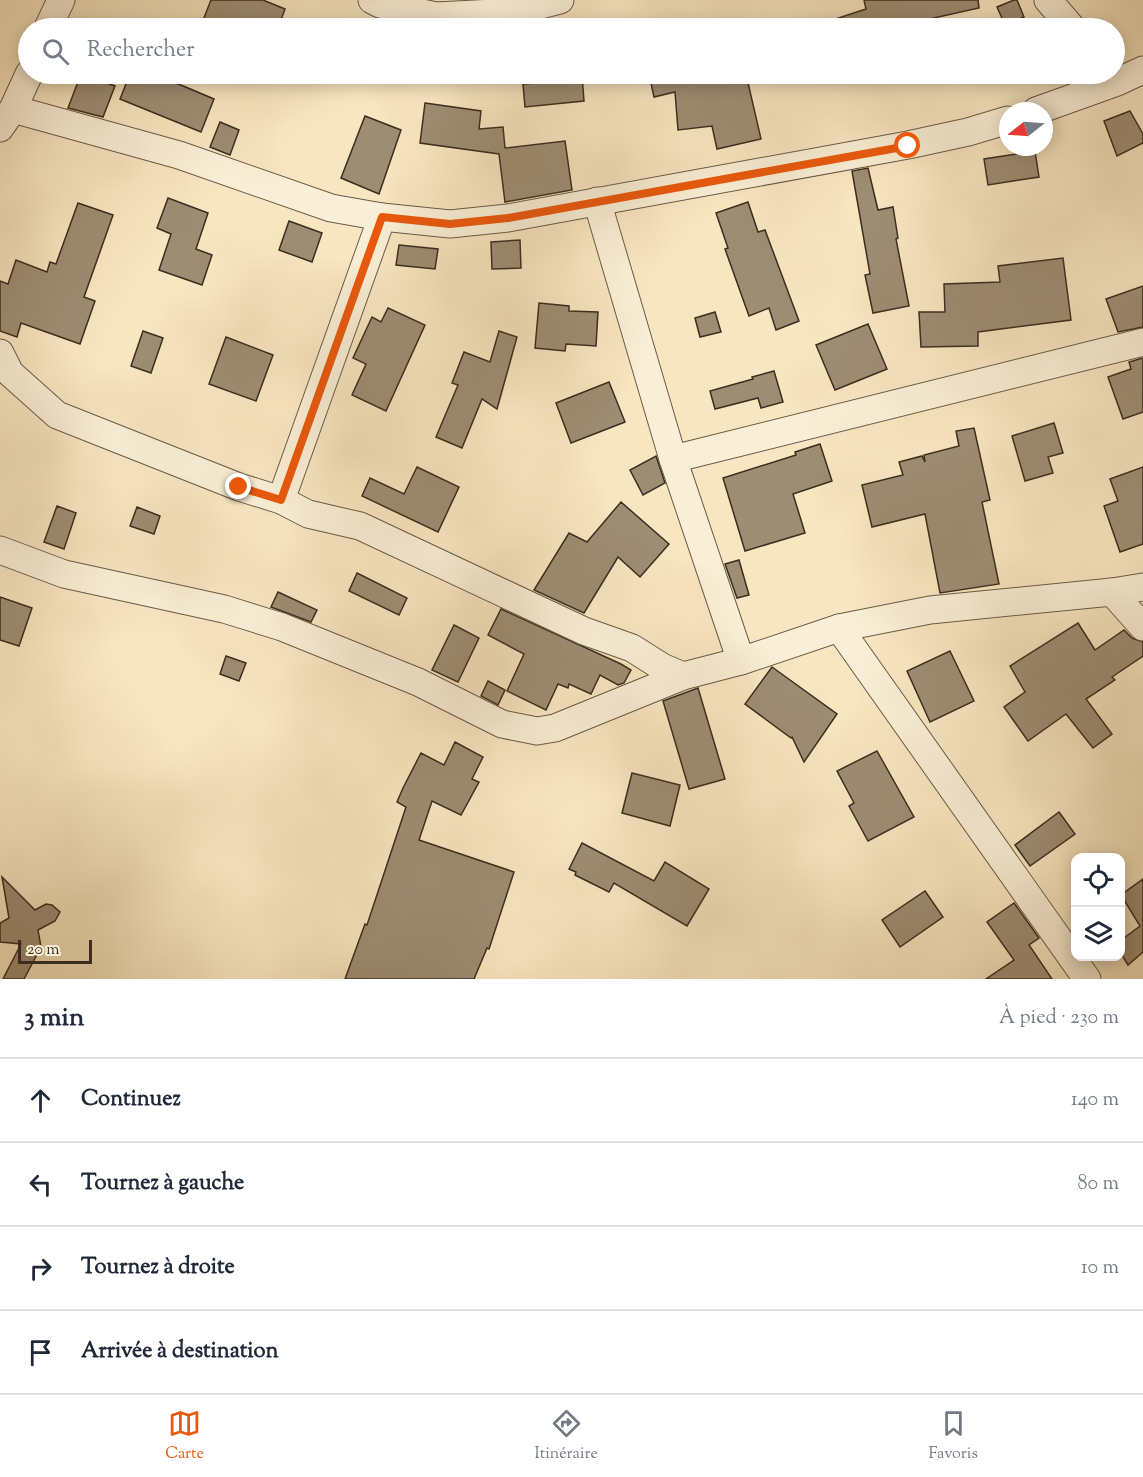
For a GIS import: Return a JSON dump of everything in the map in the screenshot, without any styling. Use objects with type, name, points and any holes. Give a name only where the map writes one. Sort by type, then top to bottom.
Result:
[{"type":"street","points":[[53,18],[61,0]]},
{"type":"street","points":[[372,0],[380,4],[436,16],[514,12],[560,0]]},
{"type":"street","points":[[1048,0],[1063,18]]},
{"type":"street","points":[[1125,75],[1143,70]]},
{"type":"street","points":[[24,84],[7,119],[178,155],[331,208],[382,217],[450,224],[508,218],[908,146],[999,123]]},
{"type":"street","points":[[1053,104],[1099,84]]},
{"type":"street","points":[[597,201],[673,459],[741,661]]},
{"type":"street","points":[[281,500],[382,217]]},
{"type":"street","points":[[673,459],[1143,342]]},
{"type":"street","points":[[0,353],[10,373],[57,415],[239,487],[281,500],[308,514],[360,526],[585,632],[632,648],[662,667],[683,676]]},
{"type":"street","points":[[0,550],[64,574],[224,609],[282,627],[418,682],[502,724],[537,731],[555,728],[683,676],[741,661],[838,628],[930,610],[1112,592],[1143,586]]},
{"type":"street","points":[[1112,592],[1143,627]]},
{"type":"street","points":[[838,628],[1087,979]]},
{"type":"building","points":[[211,0],[263,0],[285,9],[282,18],[204,18]]},
{"type":"building","points":[[864,0],[978,0],[979,8],[934,18],[838,18],[866,9]]},
{"type":"building","points":[[1017,0],[1024,17],[1002,18],[997,7]]},
{"type":"building","points":[[77,84],[115,86],[103,117],[68,108]]},
{"type":"building","points":[[126,84],[178,84],[214,99],[201,132],[120,99]]},
{"type":"building","points":[[523,84],[583,84],[584,101],[525,107]]},
{"type":"building","points":[[651,84],[748,84],[761,139],[717,149],[712,126],[678,130],[675,92],[654,97]]},
{"type":"building","points":[[425,103],[481,111],[479,129],[503,127],[505,148],[565,141],[572,190],[505,202],[499,154],[420,143]]},
{"type":"building","points":[[1130,111],[1143,134],[1143,143],[1117,156],[1104,121]]},
{"type":"building","points":[[365,116],[401,130],[379,194],[341,178]]},
{"type":"building","points":[[220,122],[239,130],[230,155],[210,147]]},
{"type":"building","points":[[1003,156],[1036,156],[1039,177],[988,185],[984,159]]},
{"type":"building","points":[[868,168],[878,210],[893,207],[898,238],[896,239],[909,306],[873,313],[865,275],[870,274],[852,171]]},
{"type":"building","points":[[168,198],[208,213],[196,249],[212,255],[202,285],[159,270],[171,234],[157,228]]},
{"type":"building","points":[[748,202],[758,232],[765,230],[799,321],[776,330],[769,308],[749,316],[725,249],[728,248],[716,213]]},
{"type":"building","points":[[78,203],[113,215],[84,297],[95,301],[80,344],[21,323],[17,337],[0,331],[0,281],[8,284],[16,260],[47,272],[50,262],[56,264]]},
{"type":"building","points":[[289,221],[322,233],[312,262],[279,250]]},
{"type":"building","points":[[520,240],[521,268],[492,269],[491,242]]},
{"type":"building","points":[[399,245],[438,249],[435,269],[396,265]]},
{"type":"building","points":[[1063,258],[1071,320],[978,332],[978,346],[921,347],[919,312],[945,312],[944,284],[1000,282],[998,266]]},
{"type":"building","points":[[1143,286],[1143,327],[1118,332],[1106,299]]},
{"type":"building","points":[[539,303],[569,306],[569,311],[598,312],[596,346],[566,344],[565,351],[535,348]]},
{"type":"building","points":[[388,308],[425,325],[386,411],[352,395],[366,364],[353,358],[372,317],[381,322]]},
{"type":"building","points":[[715,312],[721,332],[700,337],[695,318]]},
{"type":"building","points":[[868,324],[887,369],[835,390],[816,345]]},
{"type":"building","points":[[143,331],[163,338],[151,373],[131,366]]},
{"type":"building","points":[[499,331],[517,337],[497,409],[482,399],[462,448],[436,437],[458,385],[452,383],[464,352],[490,362]]},
{"type":"building","points":[[226,337],[273,355],[256,401],[209,384]]},
{"type":"building","points":[[1143,358],[1143,412],[1123,419],[1108,377],[1131,369],[1129,362]]},
{"type":"building","points":[[774,371],[783,402],[761,408],[758,398],[715,409],[710,391]]},
{"type":"building","points":[[609,382],[625,422],[571,443],[556,403]]},
{"type":"building","points":[[1054,423],[1063,453],[1048,457],[1053,473],[1025,481],[1012,436]]},
{"type":"building","points":[[974,428],[990,500],[982,502],[999,584],[940,593],[925,514],[872,527],[862,485],[903,475],[899,462],[922,456],[925,462],[924,455],[959,446],[956,431]]},
{"type":"building","points":[[820,444],[832,481],[793,494],[805,533],[745,551],[723,478],[796,455],[795,452]]},
{"type":"building","points":[[656,456],[665,483],[643,495],[630,470]]},
{"type":"building","points":[[417,467],[459,487],[438,532],[362,496],[370,478],[404,494]]},
{"type":"building","points":[[1143,467],[1143,544],[1120,552],[1104,506],[1118,501],[1110,479]]},
{"type":"building","points":[[621,502],[669,544],[640,577],[618,557],[584,613],[534,590],[569,533],[587,542]]},
{"type":"building","points":[[57,506],[76,513],[64,549],[44,542]]},
{"type":"building","points":[[137,507],[160,516],[154,534],[130,526]]},
{"type":"building","points":[[739,560],[749,595],[737,598],[725,564]]},
{"type":"building","points":[[357,573],[407,598],[399,615],[349,591]]},
{"type":"building","points":[[278,592],[317,610],[311,622],[271,607]]},
{"type":"building","points":[[0,597],[32,608],[19,646],[0,640]]},
{"type":"building","points":[[501,609],[631,670],[624,683],[618,685],[600,675],[591,694],[569,684],[568,688],[558,684],[546,710],[507,691],[524,654],[488,635]]},
{"type":"building","points":[[1078,623],[1095,650],[1124,630],[1132,638],[1143,642],[1143,656],[1112,677],[1115,680],[1086,699],[1112,734],[1093,748],[1066,714],[1028,741],[1004,707],[1025,692],[1010,666]]},
{"type":"building","points":[[454,625],[479,638],[458,682],[432,670]]},
{"type":"building","points":[[950,651],[974,701],[930,722],[907,671]]},
{"type":"building","points":[[226,656],[246,663],[239,681],[220,674]]},
{"type":"building","points":[[772,667],[837,714],[804,762],[792,737],[745,704]]},
{"type":"building","points":[[488,681],[505,690],[498,705],[481,696]]},
{"type":"building","points":[[698,688],[725,779],[689,789],[663,701]]},
{"type":"building","points":[[455,742],[483,757],[472,779],[479,782],[461,815],[432,801],[419,840],[514,872],[489,949],[487,948],[474,979],[345,979],[365,924],[367,925],[406,807],[397,802],[403,788],[421,753],[444,765]]},
{"type":"building","points":[[877,751],[914,817],[868,841],[849,806],[854,803],[837,771]]},
{"type":"building","points":[[632,773],[680,785],[670,826],[622,813]]},
{"type":"building","points":[[1059,812],[1075,834],[1030,866],[1015,845]]},
{"type":"building","points":[[582,843],[654,881],[665,862],[709,889],[687,926],[614,883],[609,892],[575,875],[576,872],[569,869]]},
{"type":"building","points":[[2,877],[35,910],[46,904],[52,905],[60,912],[55,921],[38,930],[41,947],[24,979],[3,979],[21,944],[0,942],[0,923],[9,918]]},
{"type":"building","points":[[1143,879],[1143,952],[1128,965],[1125,960],[1125,937],[1140,926],[1125,902],[1125,892]]},
{"type":"building","points":[[925,891],[943,917],[900,947],[882,920]]},
{"type":"building","points":[[1014,903],[1039,938],[1029,945],[1052,979],[986,979],[1014,960],[987,922]]},
{"type":"route","points":[[239,487],[281,500],[382,217],[450,224],[508,218],[908,146]]}]
